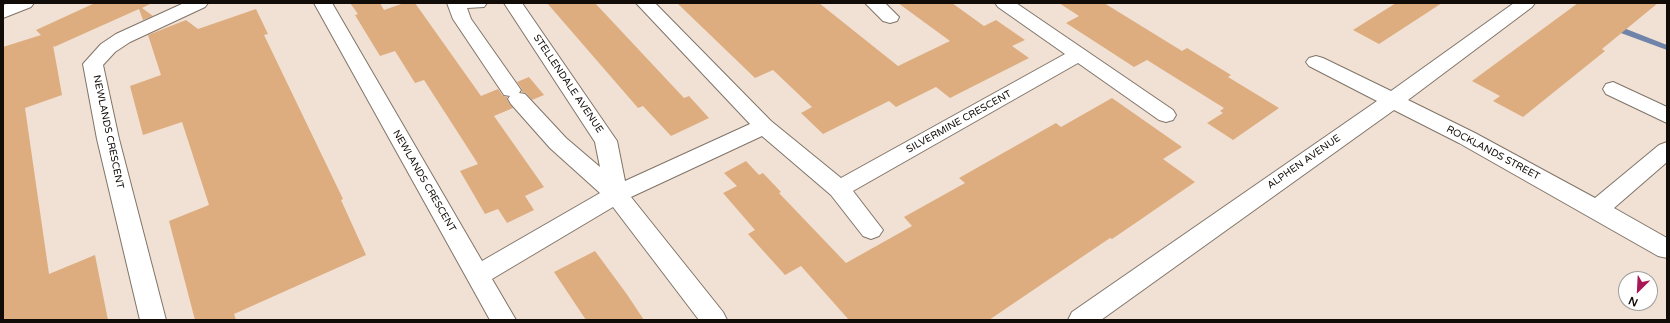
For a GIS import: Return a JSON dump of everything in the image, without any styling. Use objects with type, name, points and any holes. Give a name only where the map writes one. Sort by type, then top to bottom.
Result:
[{"type":"street","points":[[3,12],[25,3]]},
{"type":"street","name":"NEWLANDS CRESCENT","points":[[153,320],[108,139],[93,64],[108,48],[124,38],[199,3]]},
{"type":"street","name":"NEWLANDS CRESCENT","points":[[323,3],[503,320]]},
{"type":"street","name":"STELLENDALE AVENUE","points":[[456,3],[462,19],[515,95],[558,143],[616,194],[714,320]]},
{"type":"street","points":[[462,3],[478,3]]},
{"type":"street","name":"STELLENDALE AVENUE","points":[[513,3],[606,140],[616,194]]},
{"type":"street","points":[[645,3],[764,126],[839,189],[871,230]]},
{"type":"street","points":[[874,3],[890,18]]},
{"type":"street","points":[[1004,3],[1080,54],[1166,115]]},
{"type":"street","name":"ALPHEN AVENUE","points":[[1081,320],[1392,100],[1526,3]]},
{"type":"street","name":"SILVERMINE CRESCENT","points":[[839,189],[1080,54]]},
{"type":"street","name":"ROCKLANDS STREET","points":[[1316,62],[1392,100],[1597,208],[1667,248]]},
{"type":"street","points":[[1613,89],[1667,116]]},
{"type":"street","points":[[478,275],[616,194],[764,126]]},
{"type":"street","points":[[1597,208],[1667,150]]},
{"type":"building","points":[[95,3],[152,3],[142,8],[153,16],[143,20],[139,9],[54,47],[53,45],[62,95],[25,108],[49,274],[95,255],[108,320],[3,320],[3,47],[41,35],[36,30]]},
{"type":"building","points":[[350,3],[380,3],[384,10],[404,3],[415,3],[481,96],[498,89],[503,96],[507,97],[507,100],[513,108],[494,116],[544,187],[525,196],[534,210],[507,223],[498,209],[485,214],[460,171],[478,164],[424,80],[415,83],[395,51],[380,56],[355,15],[358,14]]},
{"type":"building","points":[[547,3],[595,3],[684,98],[689,96],[709,118],[671,136],[643,106],[638,108]]},
{"type":"building","points":[[677,3],[819,3],[898,66],[950,41],[898,3],[952,3],[984,26],[996,20],[1025,40],[1012,46],[1029,58],[950,98],[936,87],[896,107],[889,101],[823,134],[801,113],[812,107],[773,70],[755,78]]},
{"type":"building","points":[[1059,3],[1104,3],[1182,51],[1187,48],[1231,75],[1228,77],[1279,108],[1233,140],[1207,123],[1223,113],[1220,111],[1224,108],[1147,60],[1134,67],[1066,23],[1079,16]]},
{"type":"building","points":[[1396,3],[1442,3],[1379,44],[1353,30]]},
{"type":"building","points":[[1578,3],[1658,3],[1602,49],[1605,51],[1523,117],[1493,101],[1500,96],[1472,81]]},
{"type":"building","points":[[256,9],[268,34],[264,35],[343,199],[341,200],[366,255],[234,314],[236,320],[195,320],[169,221],[209,205],[182,122],[143,135],[130,86],[161,75],[148,35],[186,20],[198,29]]},
{"type":"building","points":[[529,77],[544,95],[532,100],[526,93],[522,92],[522,89],[517,82]]},
{"type":"building","points":[[1112,98],[1182,147],[1163,159],[1195,182],[989,320],[849,320],[801,266],[785,275],[748,234],[755,230],[723,193],[737,186],[724,173],[746,161],[759,175],[763,173],[781,192],[779,193],[846,263],[912,226],[904,217],[965,183],[959,178],[1056,123],[1061,127]]},
{"type":"building","points":[[595,251],[644,320],[586,320],[554,272]]},
{"type":"waterway","points":[[1613,27],[1667,48]]}]
